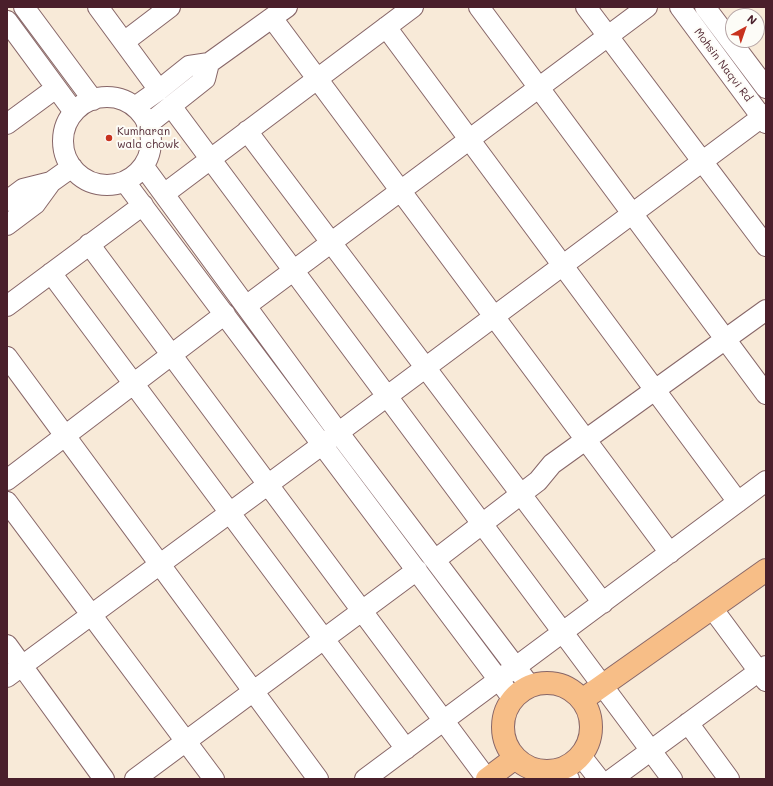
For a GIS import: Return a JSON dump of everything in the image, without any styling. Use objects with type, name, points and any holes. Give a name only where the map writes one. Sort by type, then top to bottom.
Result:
[{"type":"main road","points":[[582,700],[766,570]]},
{"type":"main road","points":[[544,683],[558,684],[572,690],[582,700],[589,712],[592,725],[590,738],[585,751],[565,774],[545,772],[529,768],[515,758],[507,746],[504,732],[504,718],[513,699],[521,691],[530,686],[544,683]]},
{"type":"main road","points":[[487,779],[515,758]]},
{"type":"street","points":[[24,7],[93,100]]},
{"type":"street","points":[[98,7],[159,90]]},
{"type":"street","points":[[164,194],[413,7]]},
{"type":"street","points":[[479,7],[766,394]]},
{"type":"street","points":[[586,7],[766,246]]},
{"type":"street","points":[[246,306],[646,7]]},
{"type":"street","name":"Mohsin Naqvi Rd","points":[[680,7],[765,118]]},
{"type":"street","name":"Mohsin Naqvi Rd","points":[[705,7],[763,78]]},
{"type":"street","points":[[124,42],[163,9]]},
{"type":"street","points":[[135,107],[189,66],[209,63],[280,12],[318,79],[670,553]]},
{"type":"street","points":[[7,21],[74,112]]},
{"type":"street","points":[[386,27],[738,502]]},
{"type":"street","points":[[148,125],[204,79],[209,63]]},
{"type":"street","points":[[7,124],[56,88]]},
{"type":"street","points":[[115,98],[126,101],[135,107],[146,120],[148,125],[151,136],[150,152],[144,167],[136,175],[125,182],[114,185],[102,185],[90,182],[80,176],[72,167],[65,153],[63,139],[67,125],[74,112],[93,100],[115,98]]},
{"type":"street","points":[[171,106],[672,779]]},
{"type":"street","points":[[15,671],[323,444],[702,161],[765,118]]},
{"type":"street","points":[[247,131],[603,603]]},
{"type":"street","points":[[7,225],[34,204],[51,182],[72,167]]},
{"type":"street","points":[[144,167],[338,432],[530,686]]},
{"type":"street","points":[[7,201],[23,189],[51,182]]},
{"type":"street","points":[[125,182],[513,699]]},
{"type":"street","points":[[7,306],[143,204]]},
{"type":"street","points":[[89,244],[487,779]]},
{"type":"street","points":[[51,273],[406,748]]},
{"type":"street","points":[[435,560],[538,481],[552,464],[766,310]]},
{"type":"street","points":[[7,480],[225,314]]},
{"type":"street","points":[[7,357],[318,779]]},
{"type":"street","points":[[365,779],[766,482]]},
{"type":"street","points":[[7,502],[214,779]]},
{"type":"street","points":[[135,779],[417,570]]},
{"type":"street","points":[[612,779],[688,723],[764,672],[712,608]]},
{"type":"street","points":[[7,645],[15,671],[104,779]]},
{"type":"street","points":[[688,723],[729,779]]},
{"type":"street","points":[[581,756],[599,779]]},
{"type":"place","name":"Kumharan wala chowk","points":[[109,138]]}]
